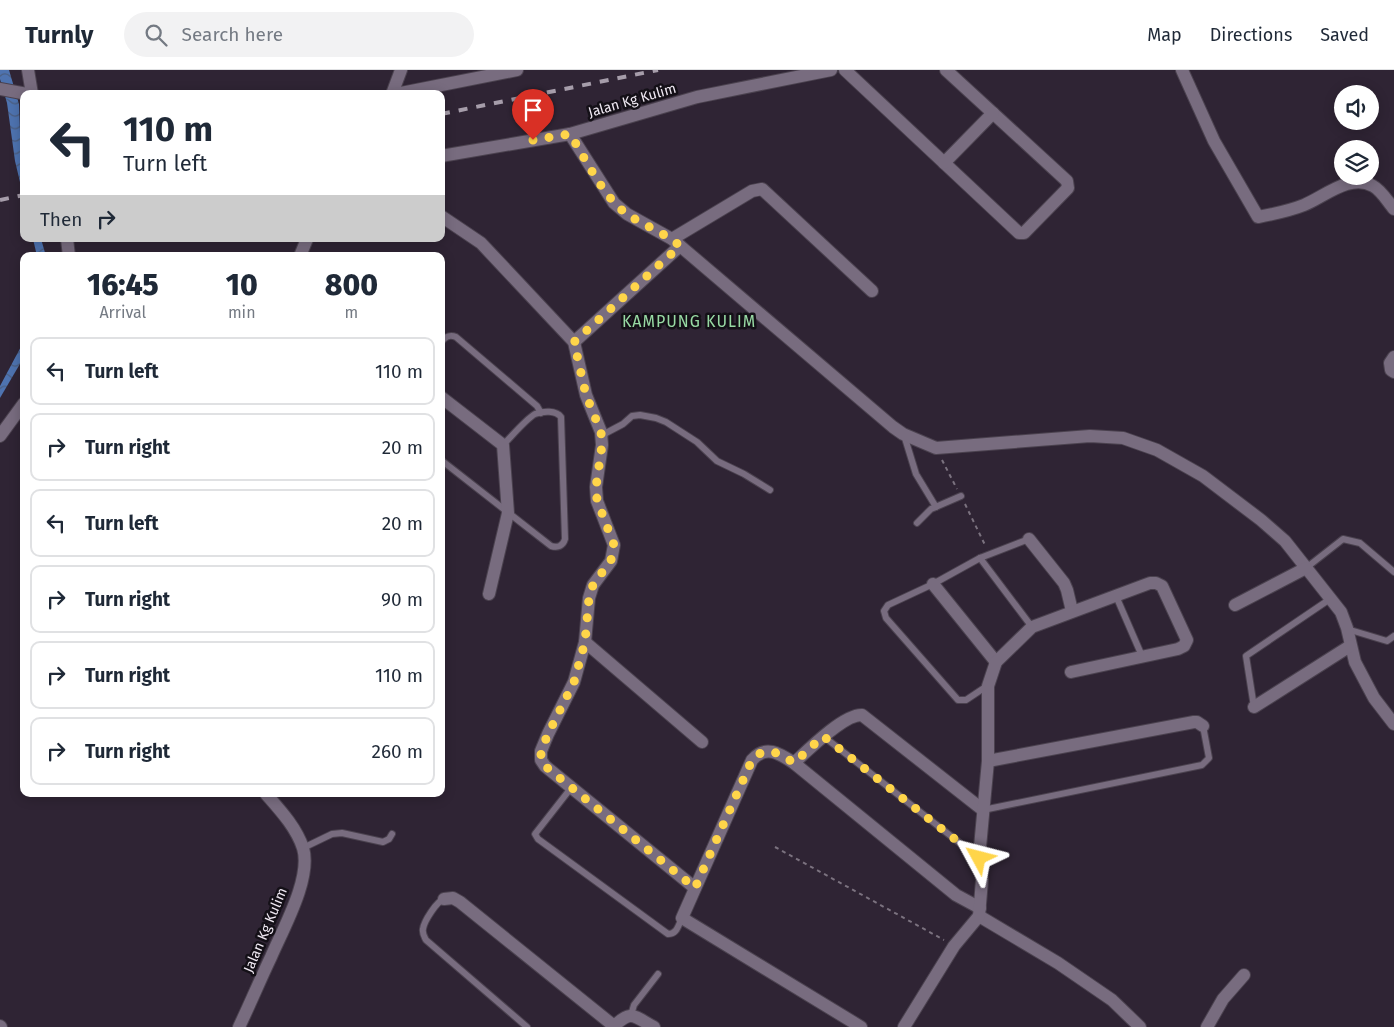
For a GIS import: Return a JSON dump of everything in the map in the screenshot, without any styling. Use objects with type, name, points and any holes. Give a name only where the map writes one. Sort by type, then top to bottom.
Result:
[{"type":"street","points":[[28,70],[31,90]]},
{"type":"street","points":[[395,90],[401,70]]},
{"type":"street","points":[[414,90],[517,70]]},
{"type":"street","name":"Jalan Kg Kulim","points":[[445,155],[570,134],[697,97],[831,70]]},
{"type":"street","points":[[845,70],[1019,233],[1024,233],[1068,188],[1068,184],[1065,178],[946,70]]},
{"type":"street","points":[[1182,70],[1214,141],[1258,217],[1284,213],[1341,186],[1356,181],[1373,186],[1394,209]]},
{"type":"street","points":[[0,89],[20,93]]},
{"type":"street","points":[[944,164],[993,114]]},
{"type":"street","points":[[570,134],[614,203],[627,214],[676,243],[903,434],[936,448],[1090,436],[1122,438],[1157,450],[1203,476],[1261,520],[1285,541],[1341,612],[1355,662],[1374,698],[1394,724]]},
{"type":"street","points":[[574,342],[676,243],[752,191],[762,189],[872,291]]},
{"type":"street","points":[[445,219],[481,243],[574,342],[586,395],[601,432],[602,445],[596,487],[597,500],[614,545],[611,560],[593,585],[589,598],[585,642],[574,682],[548,734],[541,751],[541,760],[545,766],[571,788],[695,888]]},
{"type":"street","points":[[1394,356],[1390,363],[1391,370],[1394,372]]},
{"type":"street","points":[[445,400],[503,444],[508,512],[489,594]]},
{"type":"street","points":[[0,436],[20,408]]},
{"type":"street","points":[[1029,539],[1064,583],[1072,611]]},
{"type":"street","points":[[1235,605],[1306,568]]},
{"type":"street","points":[[904,1027],[954,946],[979,912],[982,880],[979,858],[988,761],[988,686],[996,662],[1032,627],[1150,583],[1162,586],[1187,640],[1184,646],[1178,649],[1071,672]]},
{"type":"street","points":[[933,584],[996,662]]},
{"type":"street","points":[[585,642],[702,742]]},
{"type":"street","points":[[1254,707],[1350,646]]},
{"type":"street","points":[[794,763],[823,736],[853,718],[862,715],[983,810]]},
{"type":"street","points":[[988,761],[1194,722],[1203,726]]},
{"type":"street","points":[[862,1027],[682,918],[752,760],[757,754],[764,751],[782,756],[794,763],[956,895],[1112,1000],[1140,1027]]},
{"type":"street","name":"Jalan Kg Kulim","points":[[239,1027],[296,901],[303,872],[303,848],[292,825],[269,797]]},
{"type":"street","points":[[444,899],[453,898],[460,902],[613,1027],[626,1016],[631,1015],[654,1027]]},
{"type":"street","points":[[1207,1027],[1223,999],[1244,974]]},
{"type":"lane","points":[[445,339],[450,336],[456,337],[537,406],[541,413]]},
{"type":"lane","points":[[445,463],[551,546],[556,547],[564,543],[561,417],[556,412],[541,413],[533,416],[503,444]]},
{"type":"lane","points":[[601,438],[632,416],[640,415],[656,418],[666,422],[697,442],[722,464],[744,474],[770,490]]},
{"type":"lane","points":[[903,434],[916,474],[936,507]]},
{"type":"lane","points":[[917,523],[931,509],[961,496]]},
{"type":"lane","points":[[988,686],[966,700],[958,700],[884,615],[885,607],[933,584],[980,558],[1029,539]]},
{"type":"lane","points":[[1306,568],[1343,540],[1360,543],[1394,572]]},
{"type":"lane","points":[[980,558],[1032,627]]},
{"type":"lane","points":[[1116,596],[1142,656]]},
{"type":"lane","points":[[1254,707],[1246,656],[1330,599]]},
{"type":"lane","points":[[1347,628],[1387,641],[1394,636]]},
{"type":"lane","points":[[983,810],[1202,765],[1209,758],[1203,726]]},
{"type":"lane","points":[[823,736],[979,858]]},
{"type":"lane","points":[[571,788],[535,834],[538,839],[668,934],[672,934],[676,930],[682,918]]},
{"type":"lane","points":[[303,848],[332,834],[342,833],[383,842],[389,839],[392,834]]},
{"type":"lane","points":[[444,899],[438,903],[423,926],[422,931],[426,940],[527,1027]]},
{"type":"lane","points":[[631,1015],[635,1003],[658,974]]},
{"type":"path","points":[[775,847],[954,946]]},
{"type":"water","points":[[0,70],[9,70],[19,104],[20,182],[15,161],[7,103],[0,79]]},
{"type":"water","points":[[34,242],[42,242],[45,252],[36,252]]},
{"type":"water","points":[[20,348],[20,364],[0,398],[0,386]]},
{"type":"railway","points":[[445,113],[658,70]]},
{"type":"railway","points":[[0,200],[20,196]]},
{"type":"district","name":"KAMPUNG KULIM","points":[[689,321]]},
{"type":"route","points":[[533,140],[570,134],[614,203],[627,214],[672,239],[680,246],[574,342],[586,395],[601,432],[602,445],[596,487],[597,500],[614,545],[611,560],[593,585],[589,598],[585,642],[574,682],[548,734],[541,751],[541,760],[545,766],[695,888],[752,760],[757,754],[764,751],[771,752],[794,763],[823,736],[979,858]]}]
